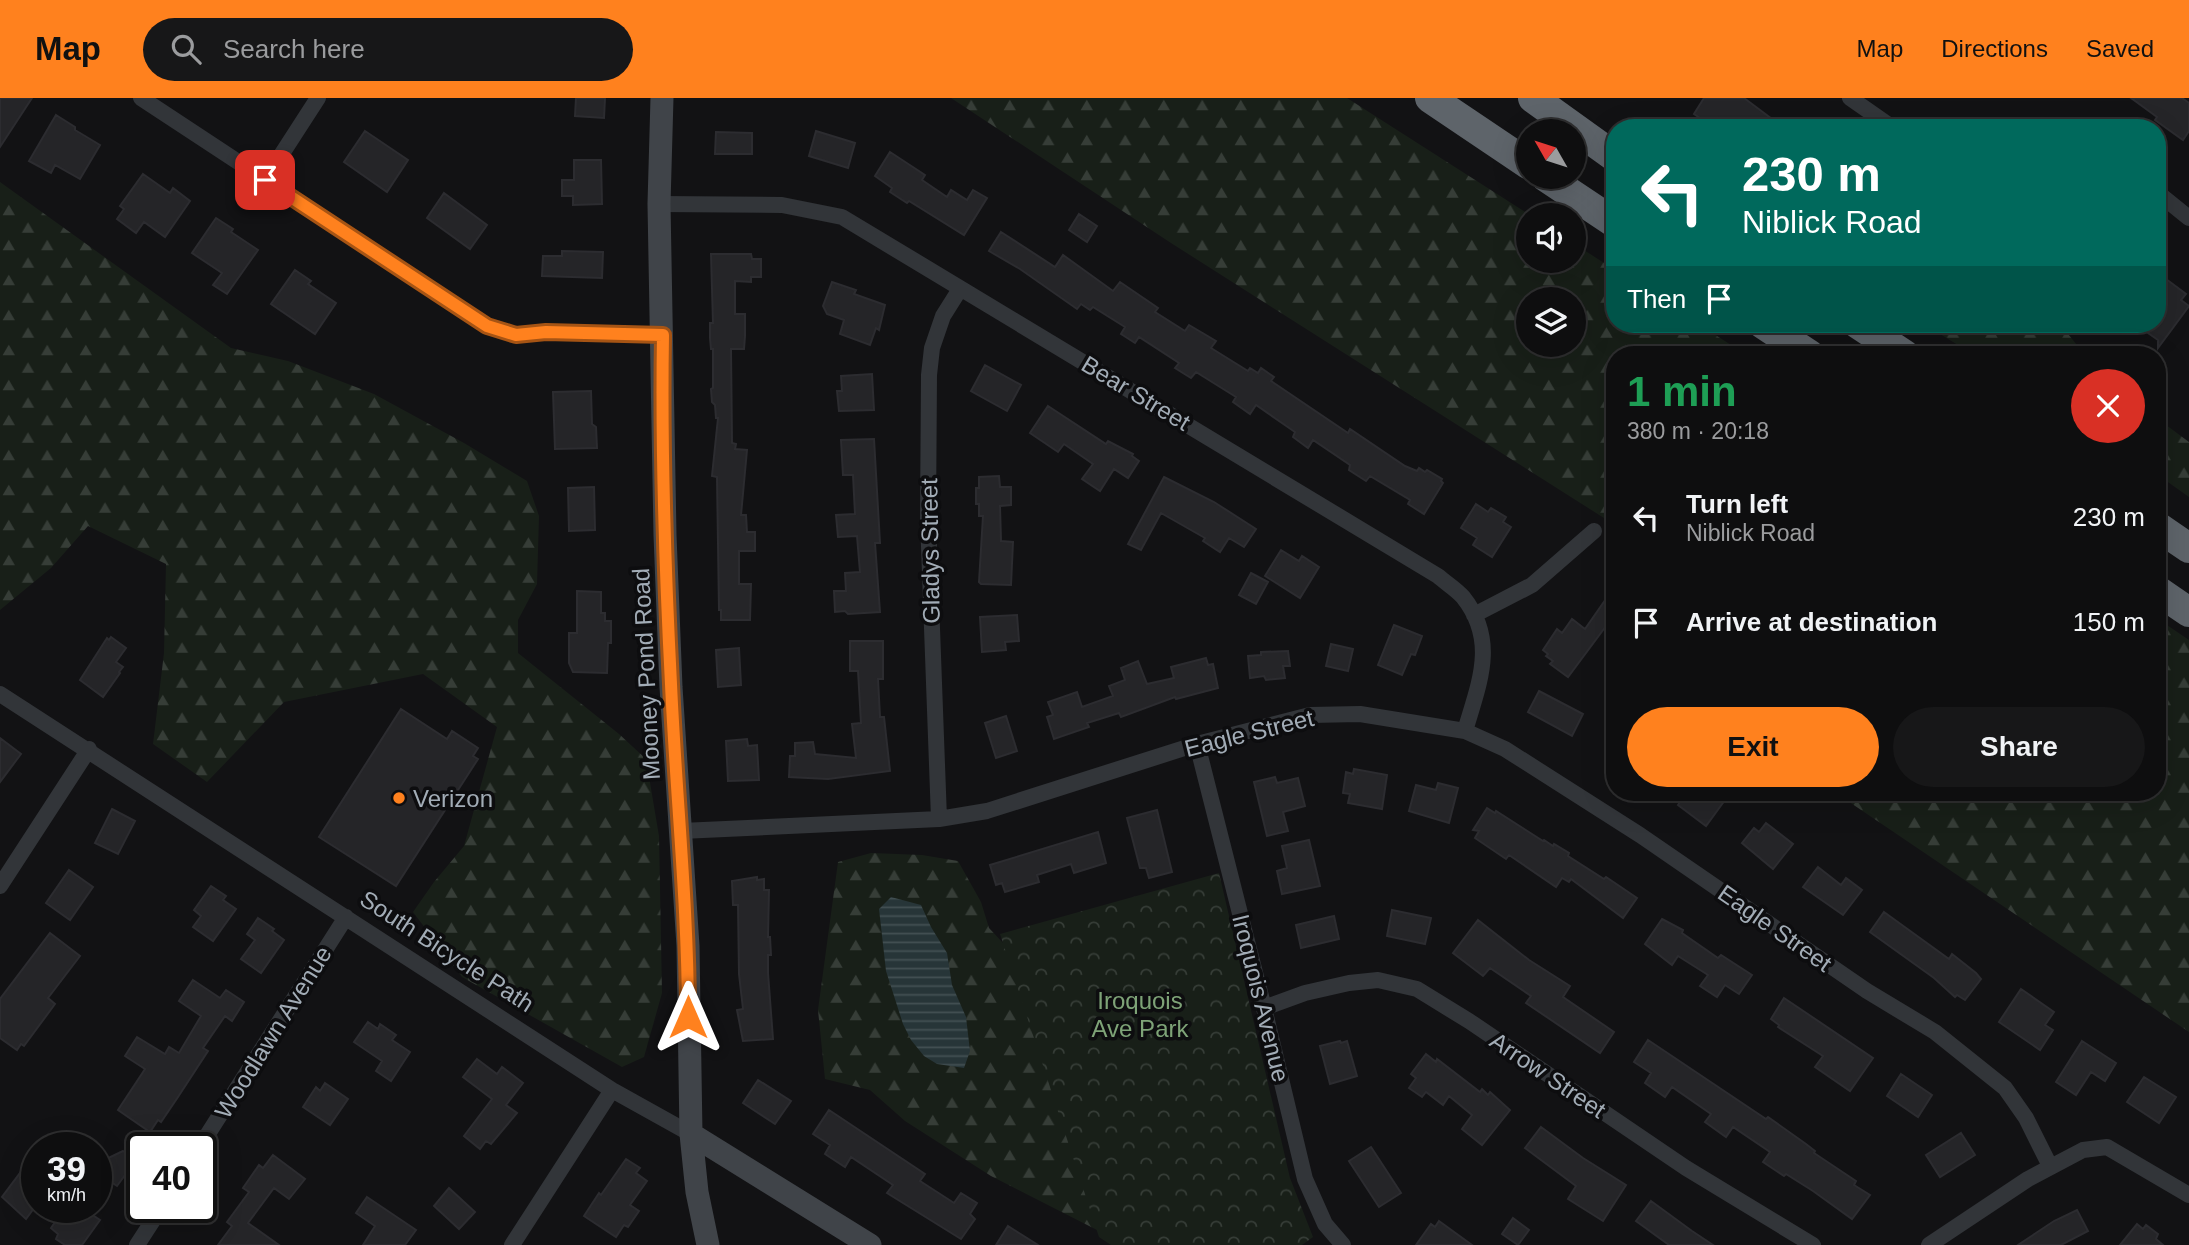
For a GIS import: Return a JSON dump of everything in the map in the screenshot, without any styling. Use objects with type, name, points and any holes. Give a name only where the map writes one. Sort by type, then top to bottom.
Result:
[{"type":"highway","points":[[1430,98],[1516,156]]},
{"type":"highway","points":[[1534,98],[1606,150]]},
{"type":"highway","points":[[1564,189],[1606,217]]},
{"type":"highway","points":[[1777,333],[1796,346]]},
{"type":"highway","points":[[1872,333],[1891,346]]},
{"type":"highway","points":[[2166,532],[2189,548]]},
{"type":"highway","points":[[2166,596],[2189,612]]},
{"type":"street","points":[[141,98],[487,326],[516,335],[546,332],[663,335]]},
{"type":"street","points":[[265,180],[318,98]]},
{"type":"street","name":"Mooney Pond Road","points":[[662,98],[659,204],[665,535],[671,687],[688,946],[691,1134],[697,1192],[708,1245]]},
{"type":"street","points":[[1850,98],[1880,119]]},
{"type":"street","points":[[2166,199],[2189,218]]},
{"type":"street","name":"Bear Street","points":[[659,204],[782,205],[842,218],[1438,576],[1462,596],[1474,615],[1483,640],[1483,666],[1465,731]]},
{"type":"street","name":"Gladys Street","points":[[939,819],[928,519],[929,375],[932,348],[943,316],[960,289]]},
{"type":"street","points":[[1474,615],[1532,585],[1594,531]]},
{"type":"street","name":"South Bicycle Path","points":[[0,694],[89,749],[612,1090],[691,1134],[870,1245]]},
{"type":"street","name":"Eagle Street","points":[[681,831],[939,819],[988,811],[1197,744],[1310,715],[1360,714],[1465,731],[1505,749],[1640,835],[1867,991],[1935,1032],[2004,1088],[2026,1118],[2050,1166]]},
{"type":"street","name":"Iroquois Avenue","points":[[1197,744],[1305,1179],[1325,1224],[1343,1245]]},
{"type":"street","points":[[0,886],[89,749]]},
{"type":"street","name":"Woodlawn Avenue","points":[[209,1132],[346,917]]},
{"type":"street","name":"Arrow Street","points":[[1264,1008],[1305,993],[1349,983],[1378,980],[1417,989],[1469,1021],[1686,1168],[1813,1245]]},
{"type":"street","points":[[512,1245],[612,1090]]},
{"type":"street","points":[[1929,1245],[2050,1166],[2083,1150],[2107,1147],[2189,1195]]},
{"type":"street","points":[[137,1245],[151,1223]]},
{"type":"green space","points":[[951,98],[1347,98],[1516,206],[1516,273],[1586,273],[1586,251],[1606,264],[1606,333],[1712,333],[1733,346],[1606,346],[1606,519],[1171,243]]},
{"type":"green space","points":[[0,182],[231,348],[288,361],[374,394],[527,481],[539,516],[537,584],[518,620],[518,653],[646,759],[659,836],[662,993],[644,1057],[622,1067],[462,977],[413,912],[464,846],[497,727],[423,674],[284,702],[207,782],[153,744],[164,653],[166,564],[88,526],[51,568],[0,610]]},
{"type":"green space","points":[[1939,333],[2067,333],[2078,346],[1959,346]]},
{"type":"green space","points":[[2166,425],[2189,442],[2189,497],[2166,481]]},
{"type":"green space","points":[[2166,624],[2189,640],[2189,1032],[1848,801],[2166,801]]},
{"type":"green space","points":[[871,853],[922,855],[958,861],[981,902],[989,928],[1003,943],[1279,1167],[1307,1241],[1299,1245],[1136,1245],[1097,1230],[991,1176],[905,1121],[870,1090],[825,1079],[818,1010],[838,862]]},
{"type":"green space","name":"Iroquois Ave Park","points":[[1219,873],[1290,1178],[1313,1237],[1302,1245],[1111,1245],[1099,1237],[1000,934]]},
{"type":"shaded area","points":[[891,897],[921,905],[947,953],[952,985],[966,1017],[970,1051],[964,1068],[937,1064],[924,1056],[903,1024],[886,971],[879,909]]},
{"type":"building","points":[[0,98],[32,98],[0,147]]},
{"type":"building","points":[[576,98],[605,98],[604,118],[575,116]]},
{"type":"building","points":[[1704,98],[1744,98],[1772,119],[1701,119],[1694,114]]},
{"type":"building","points":[[2131,98],[2182,98],[2189,103],[2189,131],[2183,140],[2166,128],[2166,119],[2156,119],[2157,117]]},
{"type":"building","points":[[56,115],[100,145],[80,179],[55,165],[51,173],[29,161]]},
{"type":"building","points":[[365,131],[408,160],[387,192],[344,162]]},
{"type":"building","points":[[816,131],[855,143],[848,168],[809,156]]},
{"type":"building","points":[[716,132],[752,133],[752,154],[715,154]]},
{"type":"building","points":[[890,152],[925,175],[922,180],[947,197],[951,190],[967,200],[973,190],[987,198],[964,235],[890,192],[892,188],[875,176]]},
{"type":"building","points":[[574,160],[601,160],[602,204],[573,205],[573,196],[562,196],[562,180],[574,180]]},
{"type":"building","points":[[143,174],[170,193],[173,188],[190,201],[165,237],[144,222],[136,233],[117,219],[124,209],[120,206]]},
{"type":"building","points":[[444,193],[487,225],[470,249],[427,218]]},
{"type":"building","points":[[1079,214],[1097,226],[1087,242],[1069,230]]},
{"type":"building","points":[[216,218],[258,250],[227,294],[213,285],[222,273],[192,253]]},
{"type":"building","points":[[1001,232],[1055,267],[1063,255],[1113,291],[1120,282],[1158,308],[1155,312],[1185,331],[1189,325],[1216,341],[1211,348],[1248,371],[1250,368],[1258,373],[1261,368],[1274,377],[1271,381],[1348,433],[1350,429],[1405,466],[1417,471],[1419,468],[1425,472],[1427,470],[1442,479],[1443,483],[1424,514],[1408,504],[1410,500],[1370,476],[1366,481],[1349,470],[1350,465],[1313,440],[1308,448],[1293,437],[1295,432],[1256,405],[1250,414],[1233,402],[1236,397],[1196,372],[1191,378],[1175,368],[1179,363],[1139,337],[1135,343],[1121,334],[1125,327],[1093,307],[1090,310],[1081,304],[1077,309],[989,251]]},
{"type":"building","points":[[562,251],[603,252],[602,278],[542,276],[543,256],[562,256]]},
{"type":"building","points":[[711,254],[751,254],[752,259],[761,259],[761,277],[751,277],[751,282],[735,281],[735,314],[745,314],[745,336],[744,349],[731,349],[732,443],[736,444],[735,449],[747,450],[741,515],[746,515],[747,532],[755,532],[755,551],[739,551],[739,584],[751,584],[750,620],[721,620],[719,610],[717,477],[712,476],[718,418],[711,389]]},
{"type":"building","points":[[295,270],[311,281],[308,284],[336,303],[315,334],[271,304]]},
{"type":"building","points":[[2166,279],[2186,294],[2181,300],[2189,306],[2159,346],[2158,340],[2148,333],[2166,333]]},
{"type":"building","points":[[832,282],[856,290],[854,294],[885,305],[879,330],[876,328],[870,345],[840,334],[844,320],[827,314],[823,306]]},
{"type":"building","points":[[985,365],[1021,385],[1007,411],[971,391]]},
{"type":"building","points":[[872,374],[874,410],[839,411],[837,391],[842,391],[841,376]]},
{"type":"building","points":[[591,391],[592,424],[596,427],[597,448],[555,449],[553,392]]},
{"type":"building","points":[[1048,406],[1106,444],[1108,441],[1133,454],[1139,461],[1128,478],[1114,469],[1100,491],[1082,479],[1093,464],[1064,444],[1058,452],[1030,433]]},
{"type":"building","points":[[874,439],[880,543],[875,543],[880,612],[835,612],[834,591],[846,591],[845,573],[860,572],[857,536],[838,537],[836,515],[855,514],[853,475],[843,475],[841,440]]},
{"type":"building","points":[[999,476],[1000,487],[1011,487],[1011,505],[1000,506],[1001,541],[1013,542],[1011,585],[979,582],[983,516],[979,516],[979,504],[976,504],[976,488],[979,488],[979,477]]},
{"type":"building","points":[[1164,477],[1214,502],[1256,529],[1244,547],[1229,538],[1220,552],[1203,541],[1205,538],[1161,513],[1141,550],[1128,544]]},
{"type":"building","points":[[594,487],[595,530],[569,531],[568,488]]},
{"type":"building","points":[[1476,504],[1488,512],[1491,508],[1506,517],[1503,522],[1511,527],[1492,557],[1473,545],[1477,538],[1461,528]]},
{"type":"building","points":[[1281,550],[1299,561],[1302,556],[1319,567],[1300,598],[1265,576]]},
{"type":"building","points":[[1251,573],[1268,582],[1256,604],[1239,595]]},
{"type":"building","points":[[577,591],[601,592],[601,613],[605,613],[605,621],[611,621],[607,673],[573,672],[569,663],[569,633],[577,633]]},
{"type":"building","points":[[1606,599],[1606,626],[1568,677],[1550,664],[1553,661],[1543,650],[1557,629],[1562,633],[1572,619],[1585,629]]},
{"type":"building","points":[[1017,615],[1019,641],[1005,642],[1006,650],[982,652],[980,617]]},
{"type":"building","points":[[1394,625],[1422,636],[1415,655],[1411,654],[1402,675],[1378,665]]},
{"type":"building","points":[[111,637],[126,648],[116,662],[123,667],[103,697],[80,680],[107,638],[109,640]]},
{"type":"building","points":[[850,641],[883,641],[883,679],[878,679],[880,717],[884,717],[890,771],[828,779],[789,777],[790,756],[795,756],[795,743],[813,742],[815,754],[856,758],[852,724],[861,723],[858,671],[850,671]]},
{"type":"building","points":[[1331,644],[1353,649],[1348,671],[1326,666]]},
{"type":"building","points":[[739,648],[741,685],[718,687],[716,650]]},
{"type":"building","points":[[1288,651],[1290,666],[1283,666],[1285,678],[1250,678],[1248,656],[1261,655],[1261,652]]},
{"type":"building","points":[[1206,658],[1208,665],[1213,664],[1218,688],[1176,699],[1175,697],[1121,717],[1119,713],[1087,723],[1089,727],[1054,739],[1047,717],[1053,715],[1048,702],[1077,692],[1082,707],[1113,696],[1109,686],[1125,680],[1121,668],[1138,661],[1147,684],[1174,678],[1171,667]]},
{"type":"building","points":[[1539,691],[1583,714],[1572,736],[1528,712]]},
{"type":"building","name":"Verizon","points":[[401,709],[447,739],[452,731],[478,748],[473,756],[478,759],[396,886],[319,837]]},
{"type":"building","points":[[1006,716],[1017,751],[996,758],[985,723]]},
{"type":"building","points":[[0,738],[21,754],[0,782]]},
{"type":"building","points":[[747,739],[748,746],[757,745],[759,780],[728,781],[726,741]]},
{"type":"building","points":[[1354,769],[1387,775],[1382,809],[1348,803],[1350,794],[1343,793],[1346,772],[1353,774]]},
{"type":"building","points":[[1275,777],[1277,783],[1298,778],[1305,806],[1283,812],[1288,831],[1267,836],[1254,782]]},
{"type":"building","points":[[1438,783],[1458,788],[1449,823],[1409,811],[1416,785],[1436,790]]},
{"type":"building","points":[[1681,801],[1724,801],[1706,826],[1678,805]]},
{"type":"building","points":[[1487,808],[1569,853],[1568,856],[1637,898],[1623,918],[1571,879],[1569,882],[1562,878],[1556,887],[1509,855],[1506,859],[1475,838],[1479,831],[1473,830]]},
{"type":"building","points":[[112,809],[135,821],[118,854],[95,843]]},
{"type":"building","points":[[1157,810],[1172,872],[1149,878],[1146,868],[1140,868],[1127,818]]},
{"type":"building","points":[[1766,823],[1793,844],[1773,869],[1742,843],[1754,828],[1759,832]]},
{"type":"building","points":[[1098,832],[1106,863],[1074,873],[1071,864],[1037,875],[1039,882],[1005,892],[1002,883],[996,885],[990,865]]},
{"type":"building","points":[[1309,840],[1320,886],[1282,894],[1277,871],[1287,868],[1282,846]]},
{"type":"building","points":[[1818,867],[1841,885],[1846,878],[1862,890],[1843,915],[1803,887]]},
{"type":"building","points":[[69,870],[93,887],[70,920],[46,903]]},
{"type":"building","points":[[757,877],[757,880],[764,879],[764,890],[769,890],[768,937],[771,955],[768,955],[768,973],[773,1039],[743,1041],[737,1010],[743,1009],[739,974],[738,905],[733,905],[732,881]]},
{"type":"building","points":[[211,886],[226,896],[223,900],[236,909],[213,941],[193,927],[201,916],[194,910]]},
{"type":"building","points":[[1392,910],[1431,918],[1425,944],[1387,936]]},
{"type":"building","points":[[1884,912],[1949,959],[1952,954],[1976,973],[1981,979],[1965,1000],[1957,995],[1955,997],[1934,978],[1870,932]]},
{"type":"building","points":[[1334,916],[1339,939],[1301,948],[1296,925]]},
{"type":"building","points":[[258,918],[284,940],[261,973],[241,959],[255,940],[247,934]]},
{"type":"building","points":[[1662,919],[1683,930],[1682,933],[1718,958],[1721,955],[1752,975],[1739,994],[1725,985],[1717,997],[1700,986],[1708,975],[1678,956],[1672,965],[1645,944]]},
{"type":"building","points":[[1478,920],[1529,960],[1570,986],[1563,997],[1614,1032],[1600,1053],[1526,1003],[1531,996],[1490,968],[1483,976],[1453,953]]},
{"type":"building","points":[[50,933],[80,956],[48,998],[55,1004],[24,1046],[21,1044],[17,1050],[0,1038],[0,999]]},
{"type":"building","points":[[193,980],[220,998],[226,990],[244,1002],[232,1021],[225,1016],[203,1048],[208,1051],[161,1122],[158,1120],[150,1132],[118,1110],[145,1069],[125,1056],[137,1037],[165,1054],[169,1047],[179,1053],[201,1016],[179,1001]]},
{"type":"building","points":[[2021,989],[2054,1012],[2045,1025],[2053,1030],[2040,1050],[1999,1022]]},
{"type":"building","points":[[1784,998],[1873,1058],[1850,1091],[1815,1067],[1823,1056],[1778,1027],[1771,1019]]},
{"type":"building","points":[[368,1022],[378,1029],[380,1024],[396,1035],[392,1040],[410,1052],[391,1081],[376,1071],[382,1061],[354,1042]]},
{"type":"building","points":[[1648,1040],[1766,1119],[1768,1117],[1856,1181],[1854,1185],[1870,1195],[1852,1219],[1813,1191],[1763,1162],[1770,1152],[1733,1127],[1726,1137],[1705,1122],[1711,1114],[1672,1087],[1665,1097],[1645,1083],[1651,1073],[1634,1062]]},
{"type":"building","points":[[1347,1041],[1357,1076],[1330,1084],[1320,1046]]},
{"type":"building","points":[[2082,1041],[2116,1063],[2105,1081],[2091,1072],[2076,1095],[2056,1082]]},
{"type":"building","points":[[1426,1054],[1436,1062],[1437,1059],[1480,1092],[1482,1089],[1488,1095],[1490,1092],[1510,1110],[1482,1145],[1462,1129],[1472,1115],[1449,1096],[1443,1105],[1426,1092],[1422,1097],[1409,1088],[1416,1078],[1411,1074]]},
{"type":"building","points":[[477,1059],[497,1074],[502,1067],[523,1083],[506,1105],[517,1113],[491,1144],[486,1141],[480,1149],[464,1136],[492,1099],[463,1077]]},
{"type":"building","points":[[1901,1074],[1932,1095],[1918,1117],[1887,1096]]},
{"type":"building","points":[[2144,1077],[2176,1097],[2159,1123],[2127,1102]]},
{"type":"building","points":[[758,1080],[791,1101],[775,1124],[743,1103]]},
{"type":"building","points":[[325,1083],[348,1099],[330,1125],[303,1107],[316,1087],[320,1091]]},
{"type":"building","points":[[829,1110],[925,1174],[920,1181],[954,1203],[961,1193],[977,1203],[970,1214],[975,1219],[961,1239],[887,1193],[893,1185],[851,1157],[845,1167],[825,1154],[830,1145],[813,1134]]},
{"type":"building","points":[[1541,1127],[1626,1185],[1603,1221],[1568,1199],[1576,1186],[1525,1148]]},
{"type":"building","points":[[1961,1133],[1975,1155],[1940,1177],[1926,1155]]},
{"type":"building","points":[[1371,1147],[1401,1193],[1379,1207],[1349,1161]]},
{"type":"building","points":[[123,1151],[126,1153],[126,1174],[117,1186],[112,1183],[112,1156]]},
{"type":"building","points":[[273,1155],[305,1179],[289,1199],[274,1188],[248,1223],[279,1245],[218,1245],[232,1226],[227,1222],[249,1192],[243,1188],[259,1165],[263,1168]]},
{"type":"building","points":[[626,1159],[640,1168],[636,1173],[647,1181],[630,1205],[639,1211],[628,1227],[624,1225],[616,1237],[584,1216]]},
{"type":"building","points":[[21,1172],[21,1214],[2,1197]]},
{"type":"building","points":[[449,1188],[475,1212],[459,1229],[434,1206]]},
{"type":"building","points":[[367,1197],[416,1230],[405,1245],[363,1245],[375,1226],[356,1213]]},
{"type":"building","points":[[1651,1201],[1713,1245],[1669,1245],[1636,1221]]},
{"type":"building","points":[[2077,1210],[2088,1231],[2061,1245],[2018,1245],[2054,1221]]},
{"type":"building","points":[[1513,1218],[1529,1230],[1518,1245],[1502,1234]]},
{"type":"building","points":[[1439,1221],[1472,1245],[1416,1245],[1431,1224],[1435,1227]]},
{"type":"building","points":[[54,1223],[98,1223],[82,1245],[65,1245],[56,1239],[58,1234],[51,1228]]},
{"type":"building","points":[[2137,1224],[2143,1229],[2146,1225],[2158,1234],[2156,1239],[2163,1245],[2120,1245]]},
{"type":"building","points":[[1008,1226],[1038,1245],[996,1245]]},
{"type":"place","name":"Verizon","points":[[399,798]]},
{"type":"route","points":[[265,180],[487,326],[516,335],[546,332],[663,335],[666,560],[671,687],[688,946],[688,1017]]}]
